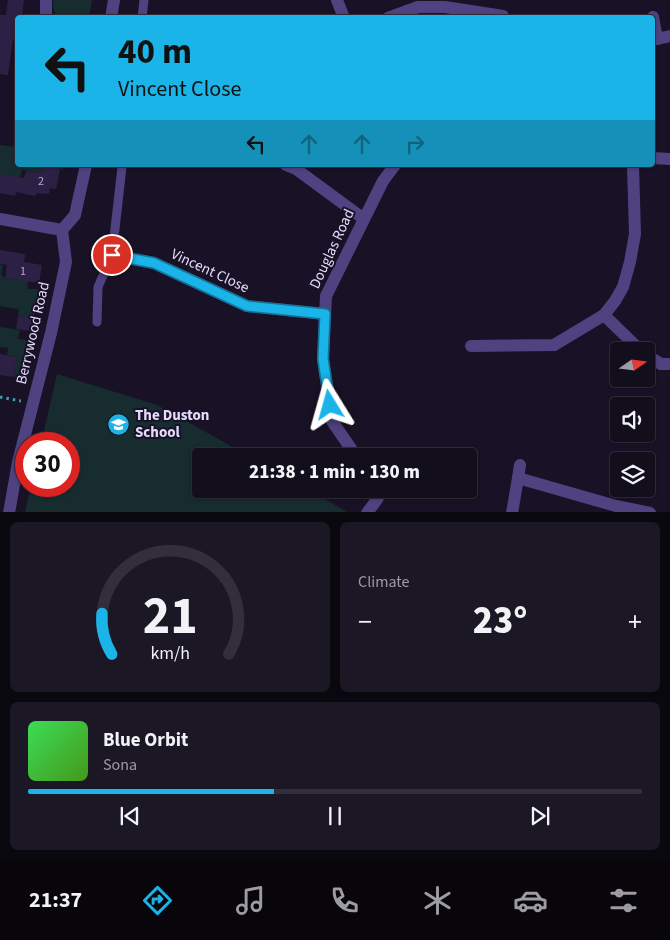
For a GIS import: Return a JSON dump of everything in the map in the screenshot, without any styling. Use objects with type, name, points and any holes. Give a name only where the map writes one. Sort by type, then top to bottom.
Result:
[{"type":"street","points":[[46,0],[46,15]]},
{"type":"street","points":[[112,15],[114,0]]},
{"type":"street","points":[[337,0],[343,15]]},
{"type":"street","points":[[396,15],[418,7],[472,5],[500,15]]},
{"type":"street","points":[[655,23],[660,38]]},
{"type":"street","points":[[655,158],[670,159]]},
{"type":"street","points":[[0,219],[62,230],[75,214],[86,167]]},
{"type":"street","points":[[291,167],[364,219]]},
{"type":"street","name":"Douglas Road","points":[[351,448],[332,421],[323,359],[326,296],[383,181],[394,167]]},
{"type":"street","points":[[471,346],[554,345],[604,315],[623,287],[630,262],[635,234],[633,167]]},
{"type":"street","name":"Berrywood Road","points":[[9,512],[18,462],[51,333],[66,262],[62,230]]},
{"type":"street","name":"Vincent Close","points":[[112,255],[154,263],[247,306],[325,314]]},
{"type":"street","points":[[604,315],[632,342]]},
{"type":"street","points":[[655,360],[661,364],[670,364]]},
{"type":"street","points":[[512,512],[519,472],[616,509],[650,512]]},
{"type":"street","points":[[368,512],[378,498]]},
{"type":"lane","points":[[142,15],[144,0]]},
{"type":"lane","points":[[97,322],[99,312],[98,288],[112,255],[122,167]]},
{"type":"path","points":[[0,397],[21,401]]},
{"type":"green space","points":[[53,0],[92,0],[89,15],[56,15],[53,8]]},
{"type":"green space","points":[[0,145],[15,147],[15,167],[43,167],[42,173],[22,170],[20,178],[0,174]]},
{"type":"green space","points":[[43,167],[64,167],[63,170]]},
{"type":"green space","points":[[0,264],[3,266],[1,275],[5,278],[28,281],[27,289],[38,289],[34,318],[18,316],[19,309],[0,306]]},
{"type":"green space","points":[[0,327],[20,330],[18,339],[28,340],[18,378],[14,377],[17,357],[7,355],[8,348],[0,347]]},
{"type":"green space","name":"The Duston School","points":[[57,374],[157,405],[235,448],[192,448],[192,498],[323,498],[347,512],[25,512],[28,497],[80,497],[80,432],[44,432]]},
{"type":"building","points":[[8,0],[24,0],[22,15],[15,15],[15,39],[13,39],[8,75],[0,74],[0,15],[6,15]]},
{"type":"building","points":[[43,167],[60,169],[56,189],[50,188],[49,194],[37,193],[35,196],[16,192],[15,196],[0,193],[0,174],[24,178],[26,171],[42,173]]},
{"type":"building","points":[[0,250],[25,254],[24,262],[42,265],[39,283],[5,278],[7,265],[0,264]]},
{"type":"building","points":[[18,316],[34,318],[31,331],[16,329]]},
{"type":"building","points":[[0,354],[17,357],[14,377],[0,375]]},
{"type":"place","name":"The Duston School","points":[[119,424]]},
{"type":"route","points":[[112,255],[154,263],[247,306],[325,314],[323,359],[330,405]]}]
